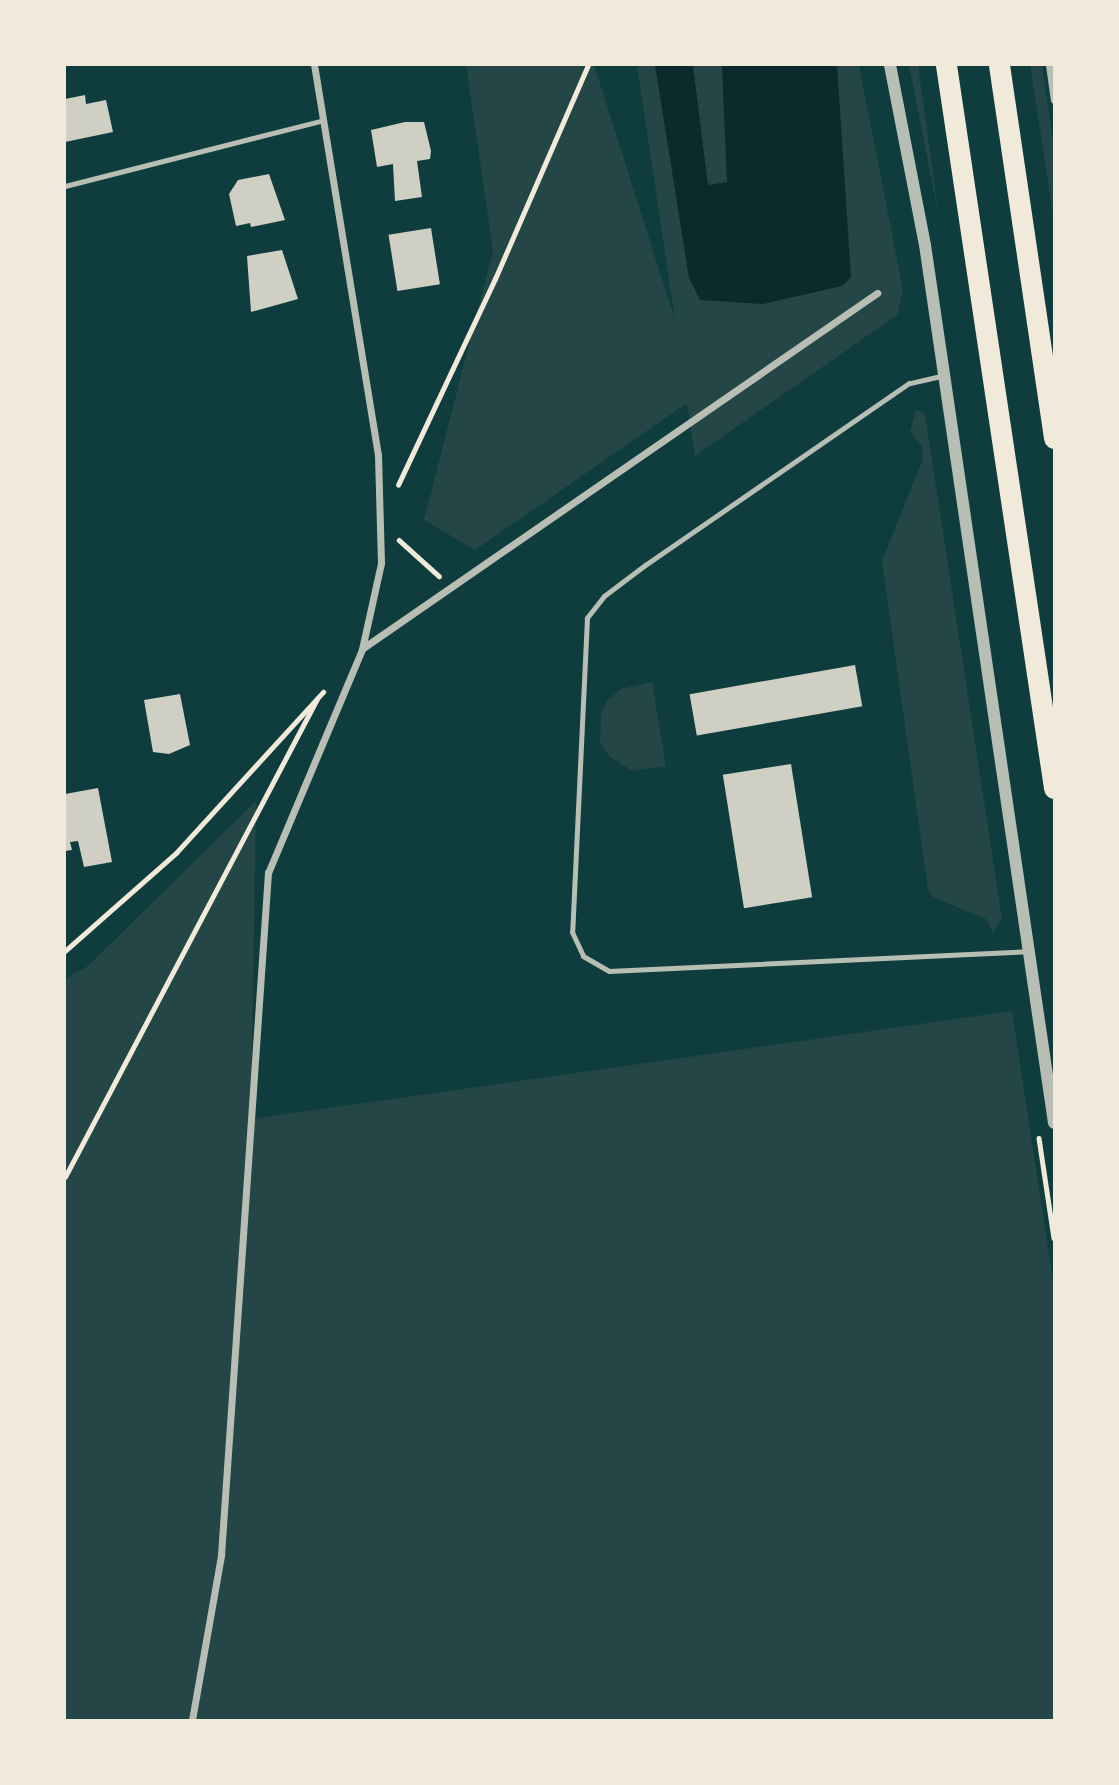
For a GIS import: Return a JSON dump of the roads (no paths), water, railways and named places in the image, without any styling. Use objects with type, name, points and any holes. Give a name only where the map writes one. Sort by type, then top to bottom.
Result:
[{"type":"highway","points":[[946,65],[1054,788]]},
{"type":"highway","points":[[999,65],[1054,438]]},
{"type":"street","points":[[192,1720],[221,1555],[268,873],[362,649],[381,563],[382,518],[378,456],[314,65]]},
{"type":"street","points":[[890,65],[945,375],[1054,1123]]},
{"type":"street","points":[[1049,65],[1054,100]]},
{"type":"street","points":[[362,649],[877,293]]},
{"type":"lane","points":[[65,186],[323,120]]},
{"type":"lane","points":[[945,375],[909,383],[645,565],[604,596],[587,618],[572,932],[583,956],[609,971],[1029,951]]}]
